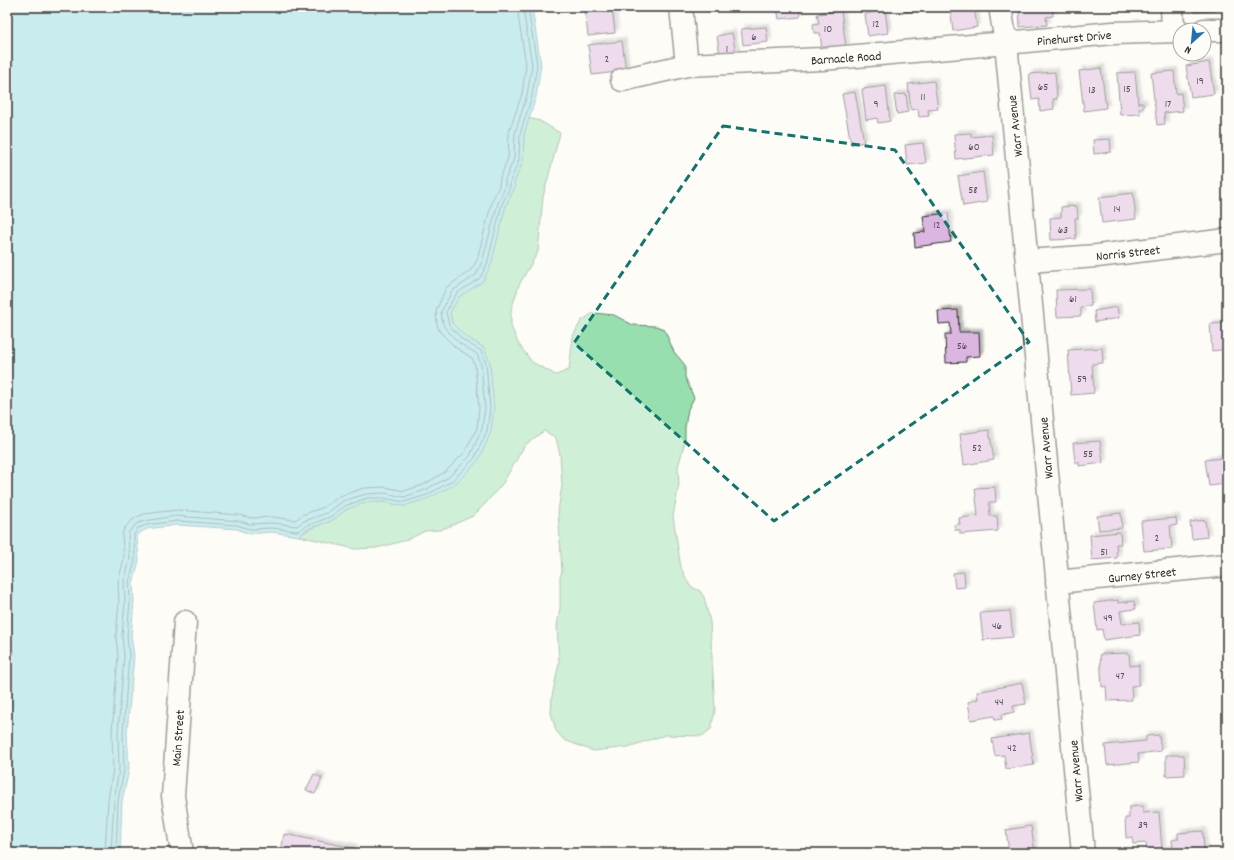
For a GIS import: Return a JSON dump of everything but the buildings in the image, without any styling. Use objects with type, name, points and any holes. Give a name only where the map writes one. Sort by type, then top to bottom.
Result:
[{"type":"street","points":[[681,7],[687,65]]},
{"type":"street","points":[[1000,7],[1006,43]]},
{"type":"street","points":[[1172,7],[1175,22]]},
{"type":"street","points":[[1212,30],[1227,30]]},
{"type":"street","name":"Pinehurst Drive","points":[[1006,43],[1112,33],[1172,31]]},
{"type":"street","name":"Barnacle Road","points":[[622,80],[687,65],[822,59],[1006,43]]},
{"type":"street","name":"Warr Avenue","points":[[1006,43],[1028,261],[1083,853]]},
{"type":"street","name":"Norris Street","points":[[1028,261],[1097,256],[1227,240]]},
{"type":"street","name":"Gurney Street","points":[[1057,582],[1227,565]]},
{"type":"street","name":"Main Street","points":[[182,853],[173,796],[185,622]]},
{"type":"highlighted area","points":[[723,126],[895,150],[1029,342],[774,521],[574,343]]},
{"type":"green space","points":[[529,118],[540,121],[560,133],[543,197],[538,252],[519,285],[511,310],[511,326],[518,343],[532,362],[556,375],[569,370],[573,336],[581,321],[593,313],[614,315],[633,325],[656,326],[664,329],[674,352],[685,365],[685,377],[694,398],[688,409],[685,427],[685,441],[678,467],[679,484],[673,516],[681,568],[690,586],[700,591],[704,597],[710,622],[715,710],[711,729],[702,736],[665,735],[628,747],[593,751],[564,740],[556,731],[551,713],[552,696],[559,663],[557,626],[560,608],[560,577],[562,571],[558,511],[562,485],[560,455],[556,438],[544,431],[525,445],[503,483],[485,504],[473,516],[450,526],[440,530],[425,531],[407,540],[377,548],[355,549],[299,536],[310,529],[332,520],[345,510],[369,502],[382,502],[404,506],[484,348],[465,336],[452,323],[450,313],[458,297],[483,281],[506,205],[515,187],[514,183],[523,161],[524,134]]},
{"type":"water","points":[[7,7],[534,7],[533,14],[541,65],[536,97],[524,134],[523,161],[514,183],[515,187],[506,205],[491,265],[483,281],[459,297],[450,313],[452,323],[465,336],[484,348],[490,363],[494,408],[491,432],[478,461],[454,485],[429,498],[404,506],[384,502],[368,502],[347,509],[331,521],[307,529],[299,536],[271,532],[249,534],[237,529],[177,525],[147,529],[141,532],[137,537],[139,561],[133,583],[134,602],[131,636],[134,656],[127,732],[129,770],[122,801],[120,853],[7,853]]}]
